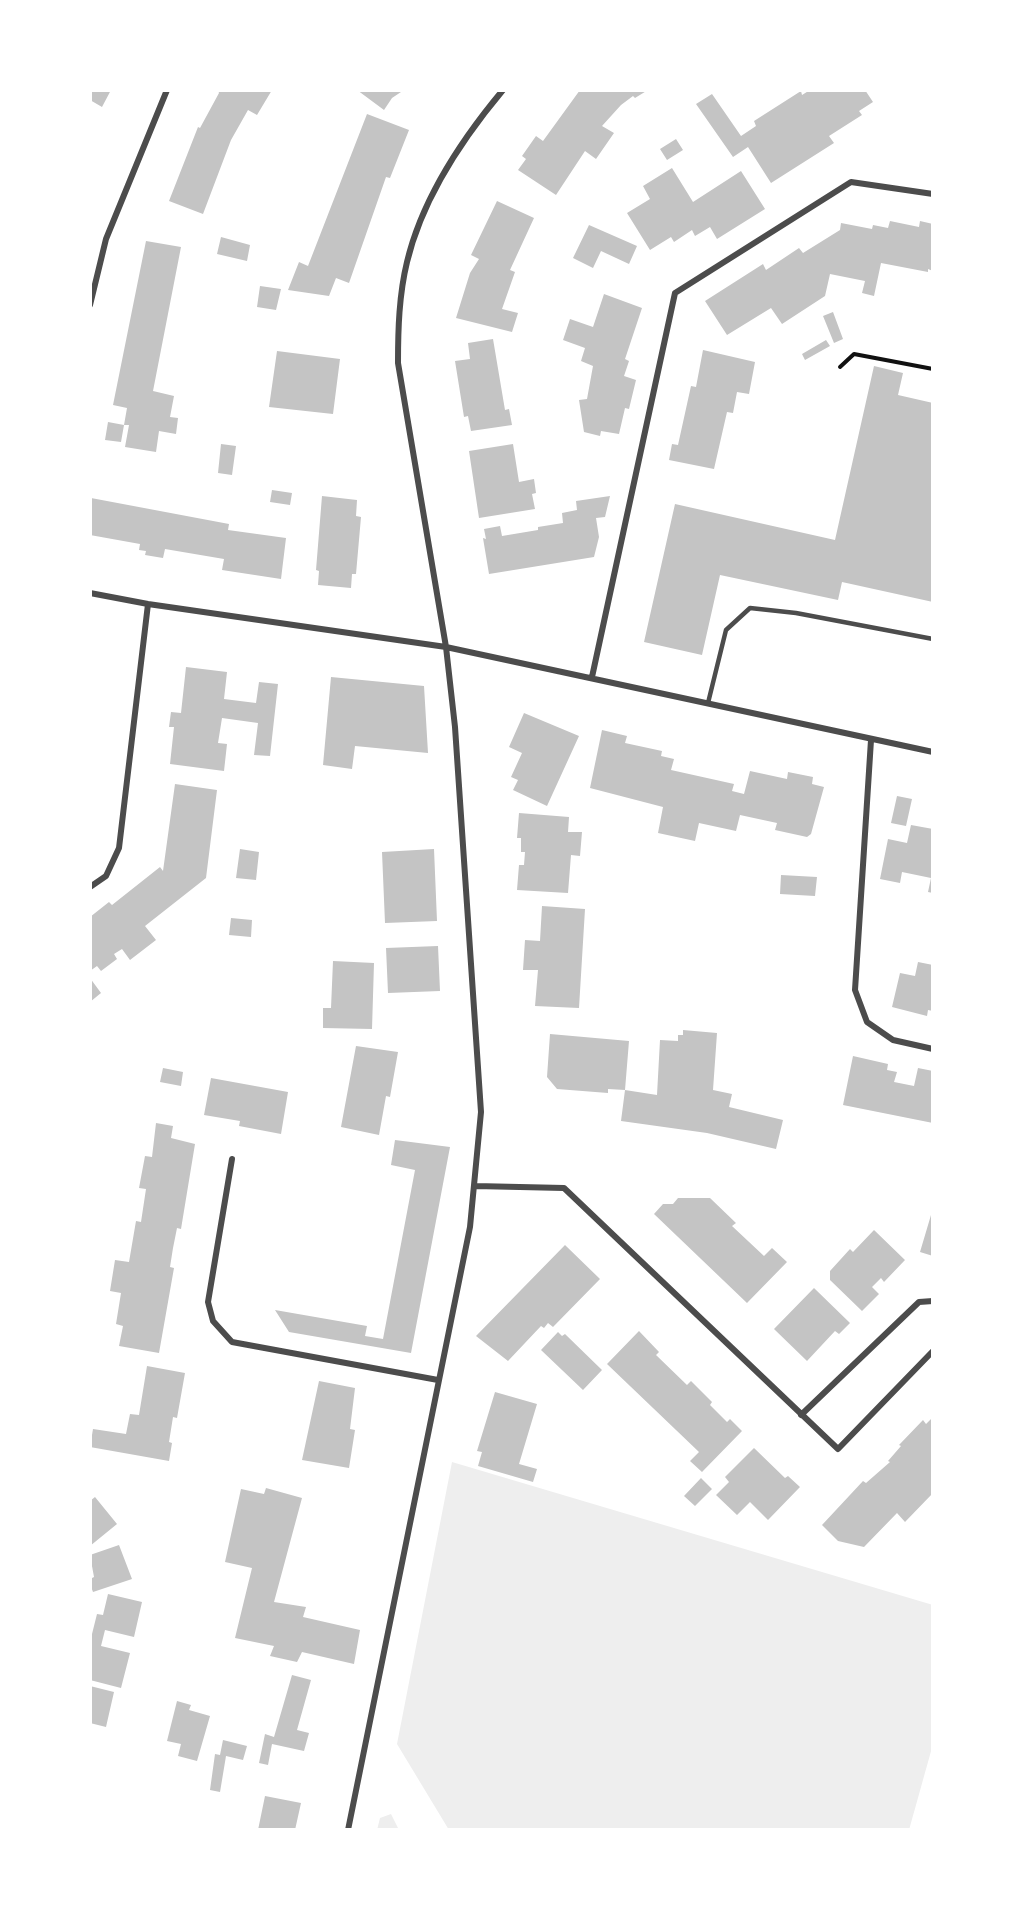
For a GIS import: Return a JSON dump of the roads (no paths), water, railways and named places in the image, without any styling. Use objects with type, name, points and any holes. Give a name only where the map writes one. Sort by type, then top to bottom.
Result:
[{"type":"street","points":[[90,305],[106,239],[167,90]]},
{"type":"street","points":[[348,1830],[470,1227],[481,1112],[455,728],[446,647],[398,363],[398,315],[407,261],[427,207],[475,126],[503,90]]},
{"type":"street","points":[[592,677],[675,293],[851,182],[933,194]]},
{"type":"street","points":[[90,593],[148,604],[446,647],[933,752]]},
{"type":"street","points":[[90,887],[106,876],[119,848],[148,604]]},
{"type":"street","points":[[871,740],[855,990],[867,1022],[893,1040],[933,1049]]},
{"type":"street","points":[[232,1159],[208,1302],[213,1321],[232,1342],[438,1380]]},
{"type":"street","points":[[475,1186],[564,1188],[838,1449],[933,1351]]},
{"type":"street","points":[[801,1415],[919,1302],[933,1301]]},
{"type":"lane","points":[[708,704],[726,630],[750,608],[796,613],[933,639]]}]
